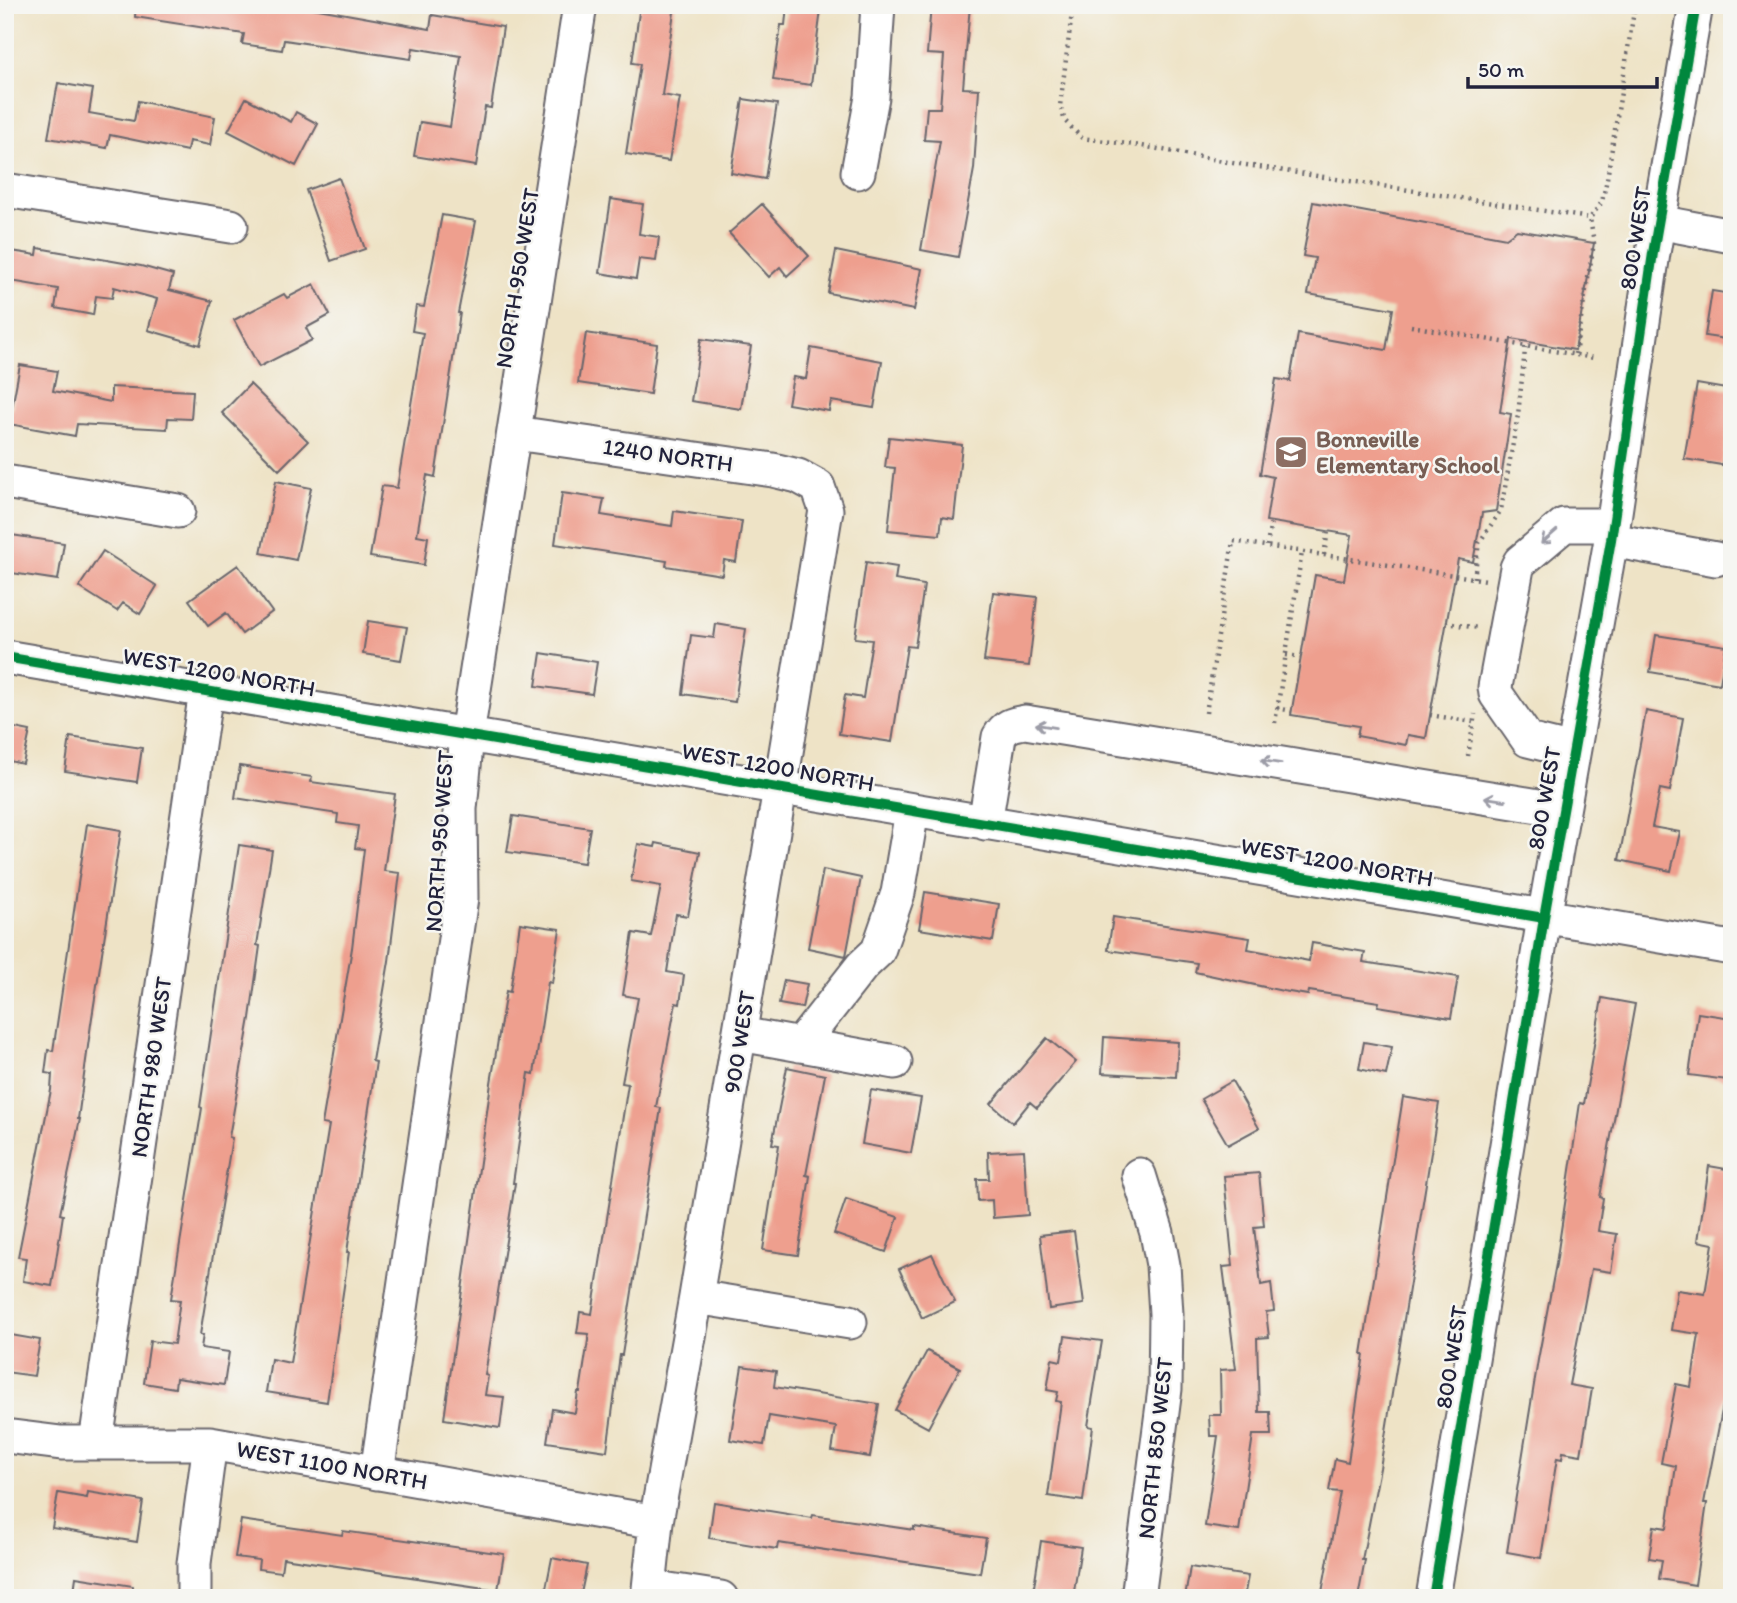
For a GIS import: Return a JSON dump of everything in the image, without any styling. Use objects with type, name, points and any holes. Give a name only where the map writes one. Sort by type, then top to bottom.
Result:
[{"type":"street","name":"NORTH 950 WEST","points":[[377,1473],[461,898],[460,809],[467,735],[580,5]]},
{"type":"street","points":[[858,172],[872,97],[878,5]]},
{"type":"street","name":"800 WEST","points":[[1433,1598],[1544,918],[1612,532],[1658,222],[1696,5]]},
{"type":"street","points":[[5,190],[231,226]]},
{"type":"street","points":[[1658,222],[1732,236]]},
{"type":"street","name":"1240 NORTH","points":[[515,433],[773,470],[798,477],[818,487]]},
{"type":"street","points":[[5,482],[178,511]]},
{"type":"street","name":"900 WEST","points":[[649,1592],[656,1522],[696,1297],[826,510],[818,487]]},
{"type":"street","points":[[1573,751],[1528,740],[1496,694],[1495,687],[1520,562],[1560,527],[1612,532],[1716,559]]},
{"type":"street","name":"WEST 1200 NORTH","points":[[5,657],[1732,948]]},
{"type":"street","name":"NORTH 980 WEST","points":[[96,1442],[206,691]]},
{"type":"street","points":[[985,823],[999,737],[1004,729],[1014,723],[1024,722],[1563,810]]},
{"type":"street","points":[[800,1045],[862,966],[878,951],[898,893],[912,811]]},
{"type":"street","points":[[740,1034],[895,1062]]},
{"type":"street","name":"NORTH 850 WEST","points":[[1138,1598],[1165,1389],[1166,1314],[1164,1265],[1139,1175]]},
{"type":"street","points":[[696,1297],[850,1322]]},
{"type":"street","name":"WEST 1100 NORTH","points":[[5,1436],[61,1443],[210,1443],[656,1522]]},
{"type":"street","points":[[194,1598],[194,1563],[210,1443]]},
{"type":"street","points":[[649,1592],[721,1598]]},
{"type":"path","points":[[1073,5],[1060,106],[1065,121],[1082,138],[1590,219]]},
{"type":"path","points":[[1575,354],[1594,243],[1590,219],[1602,202],[1607,179],[1635,5]]},
{"type":"path","points":[[1411,326],[1525,343],[1594,358]]},
{"type":"path","points":[[1474,578],[1479,543],[1501,510],[1518,415],[1525,343]]},
{"type":"path","points":[[1267,546],[1271,522]]},
{"type":"path","points":[[1324,555],[1328,531]]},
{"type":"path","points":[[1206,713],[1233,541],[1497,582]]},
{"type":"path","points":[[1275,723],[1302,552]]},
{"type":"path","points":[[1446,623],[1489,630]]},
{"type":"path","points":[[1286,655],[1301,657]]},
{"type":"path","points":[[1277,708],[1292,711]]},
{"type":"path","points":[[1468,756],[1476,709]]},
{"type":"path","points":[[1430,715],[1473,722]]},
{"type":"building","points":[[136,5],[296,5],[430,29],[432,15],[503,27],[491,108],[485,107],[476,166],[414,156],[420,122],[450,127],[461,56],[413,48],[411,59],[284,40],[282,50],[242,44],[244,34],[135,17]]},
{"type":"building","points":[[640,5],[675,5],[662,95],[680,98],[669,161],[626,154],[640,64],[632,63]]},
{"type":"building","points":[[931,5],[970,5],[963,88],[979,89],[974,169],[958,257],[921,250],[940,141],[924,140],[927,108],[940,108],[944,55],[927,54]]},
{"type":"building","points":[[787,6],[821,10],[811,85],[773,80],[781,25],[785,25]]},
{"type":"building","points":[[58,83],[93,89],[89,113],[134,121],[138,101],[215,117],[210,145],[189,141],[187,151],[110,135],[107,148],[48,138]]},
{"type":"building","points":[[246,98],[291,122],[296,112],[318,124],[296,166],[228,131]]},
{"type":"building","points":[[743,99],[777,104],[765,179],[731,173]]},
{"type":"building","points":[[339,178],[365,249],[331,261],[306,190]]},
{"type":"building","points":[[611,199],[643,204],[639,234],[659,237],[656,261],[639,259],[636,279],[600,273]]},
{"type":"building","points":[[1313,202],[1506,238],[1517,230],[1594,243],[1575,350],[1511,339],[1500,412],[1511,414],[1496,511],[1482,513],[1473,562],[1458,559],[1426,738],[1408,735],[1406,745],[1357,736],[1359,726],[1291,715],[1315,575],[1344,580],[1352,535],[1266,521],[1273,477],[1260,474],[1276,379],[1290,381],[1298,334],[1386,350],[1393,309],[1308,294],[1315,258],[1303,256]]},
{"type":"building","points":[[762,204],[809,256],[787,276],[780,267],[769,277],[729,233]]},
{"type":"building","points":[[442,215],[476,221],[458,313],[435,477],[427,475],[417,535],[428,537],[424,565],[370,557],[382,486],[397,488],[423,333],[412,331],[416,306],[424,307]]},
{"type":"building","points":[[38,248],[141,266],[173,275],[169,290],[212,301],[200,345],[148,330],[157,299],[114,287],[112,298],[96,296],[93,315],[55,308],[58,289],[5,280],[5,250],[37,255]]},
{"type":"building","points":[[836,251],[922,269],[914,310],[828,293]]},
{"type":"building","points":[[314,284],[330,315],[306,328],[312,340],[259,367],[234,320],[284,294],[287,298]]},
{"type":"building","points":[[1712,291],[1732,294],[1732,340],[1705,336]]},
{"type":"building","points":[[586,333],[657,344],[650,394],[578,383]]},
{"type":"building","points":[[701,339],[751,346],[741,409],[691,401]]},
{"type":"building","points":[[811,348],[882,361],[874,408],[831,401],[829,411],[788,404],[793,377],[806,379]]},
{"type":"building","points":[[20,365],[57,371],[53,391],[111,402],[111,387],[193,391],[191,419],[168,418],[167,429],[77,424],[75,436],[9,424]]},
{"type":"building","points":[[250,384],[308,441],[279,470],[222,413]]},
{"type":"building","points":[[1697,384],[1732,390],[1732,408],[1722,465],[1684,459]]},
{"type":"building","points":[[889,437],[962,445],[954,519],[942,517],[940,535],[888,530],[895,468],[885,467]]},
{"type":"building","points":[[276,481],[311,488],[296,560],[261,553]]},
{"type":"building","points":[[562,493],[604,499],[601,515],[672,526],[674,511],[742,521],[736,562],[724,560],[722,575],[666,566],[667,561],[555,544]]},
{"type":"building","points":[[5,534],[64,543],[58,580],[5,572]]},
{"type":"building","points":[[103,551],[157,586],[140,614],[123,603],[117,611],[79,587]]},
{"type":"building","points":[[866,562],[897,567],[895,580],[924,585],[915,647],[907,646],[892,742],[839,734],[845,695],[863,698],[872,640],[855,638]]},
{"type":"building","points":[[238,565],[272,612],[242,634],[226,613],[208,626],[189,600]]},
{"type":"building","points":[[993,592],[1037,597],[1029,666],[984,661]]},
{"type":"building","points":[[368,621],[407,627],[401,660],[363,654]]},
{"type":"building","points":[[716,624],[746,629],[735,702],[683,694],[691,635],[714,638]]},
{"type":"building","points":[[1656,635],[1726,646],[1720,684],[1650,672]]},
{"type":"building","points":[[541,653],[597,662],[592,694],[536,686]]},
{"type":"building","points":[[1646,711],[1683,718],[1670,791],[1660,789],[1652,827],[1680,832],[1671,871],[1619,860]]},
{"type":"building","points":[[5,726],[30,731],[23,764],[5,760]]},
{"type":"building","points":[[70,737],[142,748],[137,782],[65,771]]},
{"type":"building","points":[[240,766],[312,777],[311,782],[395,794],[384,871],[400,873],[327,1402],[266,1392],[271,1359],[290,1363],[329,1125],[322,1124],[352,948],[364,849],[355,848],[358,826],[337,823],[338,814],[235,798]]},
{"type":"building","points":[[513,816],[590,828],[584,863],[507,852]]},
{"type":"building","points":[[87,824],[121,830],[91,1024],[80,1119],[60,1214],[63,1215],[52,1286],[23,1281],[26,1258],[18,1257],[51,1090],[52,1074],[45,1073],[48,1050],[53,1051]]},
{"type":"building","points":[[656,843],[700,852],[688,916],[676,914],[667,972],[684,975],[680,1004],[676,1003],[656,1107],[661,1108],[607,1451],[547,1442],[552,1409],[575,1413],[580,1392],[589,1334],[577,1333],[580,1312],[592,1314],[628,1084],[622,1083],[638,998],[623,995],[633,933],[651,936],[661,886],[631,881],[638,844],[655,847]]},
{"type":"building","points":[[239,845],[272,850],[257,945],[260,946],[250,1018],[229,1137],[232,1138],[200,1335],[203,1335],[201,1348],[229,1352],[224,1385],[176,1378],[175,1388],[144,1383],[150,1341],[174,1344],[180,1300],[171,1299],[202,1108],[200,1107]]},
{"type":"building","points":[[823,870],[861,878],[846,956],[808,948]]},
{"type":"building","points":[[925,892],[999,904],[993,941],[919,929]]},
{"type":"building","points":[[1113,917],[1250,938],[1248,949],[1309,961],[1312,943],[1365,952],[1363,962],[1458,977],[1451,1018],[1378,1006],[1379,1002],[1309,991],[1308,995],[1283,991],[1195,972],[1197,963],[1108,950]]},
{"type":"building","points":[[520,923],[560,929],[552,983],[548,982],[534,1074],[529,1073],[485,1375],[488,1376],[485,1395],[504,1397],[500,1428],[444,1419],[491,1083],[506,991],[510,992]]},
{"type":"building","points":[[784,980],[807,984],[802,1008],[779,1004]]},
{"type":"building","points":[[1602,998],[1635,1004],[1600,1197],[1603,1198],[1598,1231],[1617,1234],[1611,1272],[1591,1269],[1569,1385],[1592,1389],[1581,1455],[1563,1452],[1562,1459],[1557,1458],[1541,1558],[1507,1552],[1556,1264],[1580,1103],[1584,1104]]},
{"type":"building","points":[[1698,1013],[1732,1018],[1732,1060],[1730,1059],[1727,1080],[1689,1075]]},
{"type":"building","points":[[1104,1037],[1178,1042],[1176,1077],[1102,1073]]},
{"type":"building","points":[[1047,1038],[1076,1062],[1037,1108],[1030,1102],[1013,1123],[991,1104]]},
{"type":"building","points":[[1364,1042],[1392,1047],[1386,1075],[1359,1069]]},
{"type":"building","points":[[787,1067],[825,1075],[806,1175],[810,1176],[798,1255],[763,1250],[779,1145],[772,1144]]},
{"type":"building","points":[[1232,1081],[1259,1128],[1228,1145],[1201,1099]]},
{"type":"building","points":[[871,1090],[921,1098],[911,1153],[862,1144]]},
{"type":"building","points":[[1403,1097],[1439,1103],[1380,1468],[1362,1560],[1365,1560],[1358,1598],[1321,1598],[1340,1492],[1329,1491],[1335,1459],[1348,1462],[1362,1354]]},
{"type":"building","points":[[1024,1150],[1028,1215],[993,1218],[992,1200],[978,1201],[977,1179],[989,1179],[988,1152]]},
{"type":"building","points":[[1709,1166],[1732,1170],[1732,1359],[1704,1503],[1707,1503],[1695,1585],[1659,1579],[1662,1560],[1649,1558],[1654,1526],[1667,1528],[1676,1466],[1661,1463],[1676,1384],[1691,1387],[1699,1334],[1671,1330],[1677,1290],[1705,1294],[1713,1244],[1698,1241]]},
{"type":"building","points":[[1259,1173],[1264,1226],[1254,1227],[1261,1285],[1271,1283],[1274,1311],[1266,1312],[1269,1337],[1257,1338],[1259,1412],[1270,1412],[1271,1435],[1253,1435],[1239,1531],[1205,1526],[1218,1436],[1210,1436],[1209,1415],[1221,1415],[1220,1370],[1236,1369],[1223,1267],[1233,1266],[1224,1176]]},
{"type":"building","points":[[846,1199],[898,1217],[886,1252],[834,1234]]},
{"type":"building","points":[[1074,1231],[1084,1304],[1049,1309],[1040,1235]]},
{"type":"building","points":[[932,1254],[955,1302],[922,1318],[899,1269]]},
{"type":"building","points":[[5,1334],[40,1340],[34,1376],[5,1372]]},
{"type":"building","points":[[1065,1336],[1102,1341],[1088,1426],[1093,1427],[1083,1501],[1048,1496],[1061,1402],[1056,1401],[1058,1392],[1047,1390],[1052,1359],[1061,1361]]},
{"type":"building","points":[[927,1351],[960,1368],[928,1428],[895,1410]]},
{"type":"building","points":[[742,1366],[776,1371],[774,1387],[879,1404],[870,1457],[832,1451],[836,1427],[769,1416],[764,1445],[730,1440]]},
{"type":"building","points":[[88,1492],[143,1501],[137,1542],[52,1528],[58,1493],[87,1498]]},
{"type":"building","points":[[714,1502],[812,1518],[813,1515],[986,1538],[980,1573],[778,1543],[777,1549],[709,1538]]},
{"type":"building","points":[[241,1520],[342,1535],[343,1531],[504,1554],[498,1590],[283,1558],[281,1572],[258,1569],[259,1560],[235,1557]]},
{"type":"building","points":[[1041,1541],[1081,1547],[1073,1598],[1033,1593]]},
{"type":"building","points":[[552,1558],[587,1565],[580,1598],[544,1598]]},
{"type":"building","points":[[1190,1567],[1248,1576],[1244,1598],[1185,1598]]},
{"type":"building","points":[[76,1577],[133,1586],[132,1598],[73,1598]]},
{"type":"cycle path","points":[[1433,1598],[1544,918],[1611,540],[1653,253],[1696,5]]},
{"type":"cycle path","points":[[5,657],[1544,918]]},
{"type":"place","name":"Bonneville Elementary School","points":[[1291,452]]}]
